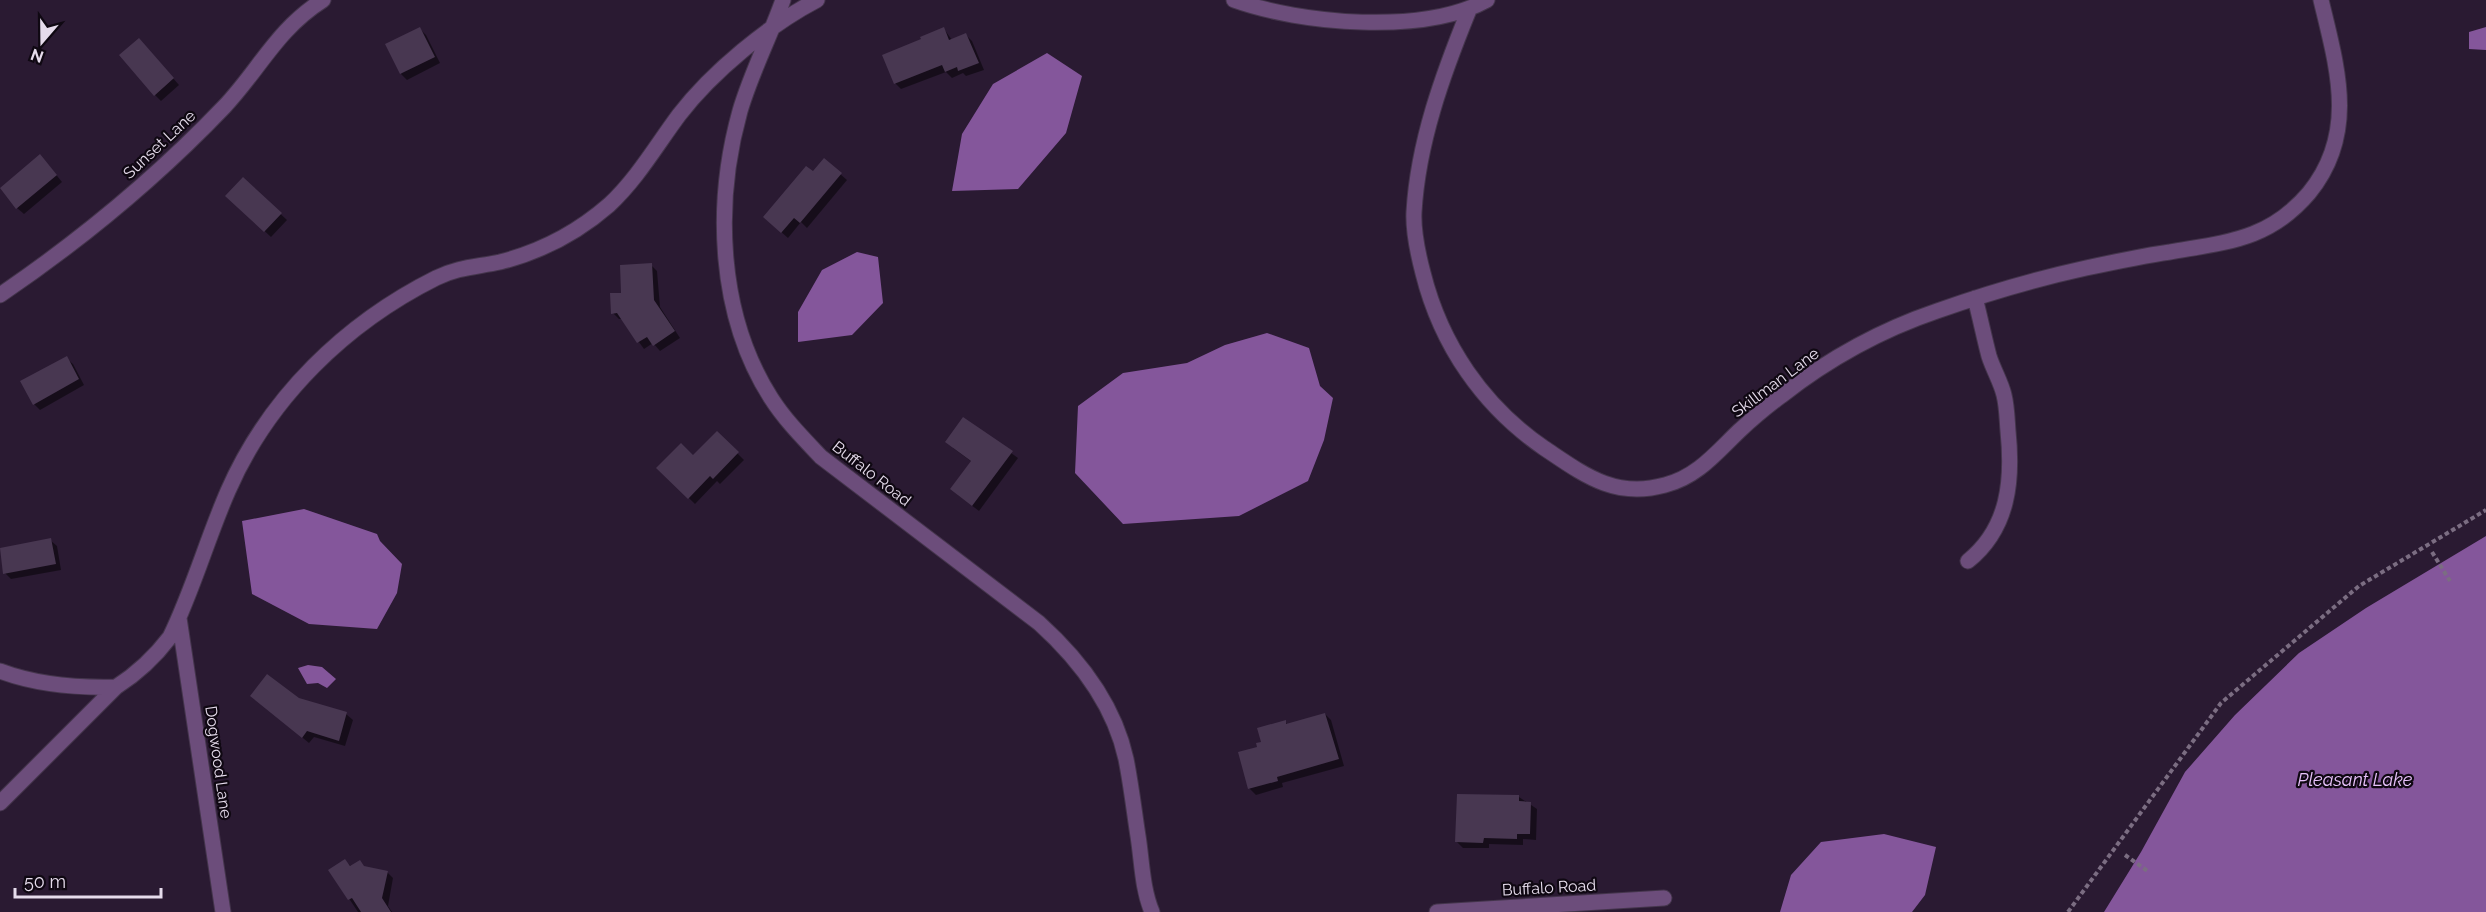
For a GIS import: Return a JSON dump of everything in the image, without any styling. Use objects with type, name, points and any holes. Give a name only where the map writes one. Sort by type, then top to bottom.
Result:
[{"type":"street","name":"Sunset Lane","points":[[0,295],[91,229],[161,169],[226,105],[285,30],[323,0]]},
{"type":"street","name":"Buffalo Road","points":[[783,0],[754,70],[740,112],[730,155],[726,192],[725,236],[731,299],[739,331],[752,364],[771,399],[821,457],[1039,623],[1085,670],[1102,697],[1126,758],[1144,888],[1152,912]]},
{"type":"street","points":[[0,803],[116,687],[137,674],[155,658],[170,637],[229,488],[250,448],[275,410],[304,375],[337,343],[373,314],[412,290],[453,269],[482,266],[513,259],[550,244],[581,226],[609,205],[634,179],[680,114],[708,83],[741,53],[817,0]]},
{"type":"street","points":[[1234,0],[1277,12],[1351,22],[1395,21],[1469,10],[1487,0]]},
{"type":"street","name":"Skillman Lane","points":[[1469,10],[1447,64],[1431,117],[1414,214],[1418,256],[1438,320],[1454,352],[1474,382],[1497,410],[1524,434],[1579,473],[1598,482],[1620,488],[1644,489],[1666,485],[1686,477],[1706,464],[1742,428],[1781,396],[1822,367],[1912,320],[1976,298],[2082,269],[2156,254],[2224,244],[2249,237],[2274,224],[2294,209],[2311,190],[2325,169],[2335,143],[2340,116],[2340,88],[2322,0]]},
{"type":"street","points":[[1968,561],[1978,553],[1995,530],[2004,511],[2010,484],[2011,456],[2004,394],[1990,357],[1976,298]]},
{"type":"street","name":"Dogwood Lane","points":[[179,618],[223,912]]},
{"type":"street","points":[[0,671],[48,684],[82,688],[116,687]]},
{"type":"street","name":"Buffalo Road","points":[[1437,912],[1664,898]]},
{"type":"path","points":[[2068,912],[2221,703],[2359,586],[2486,510]]},
{"type":"path","points":[[2432,552],[2450,581]]},
{"type":"path","points":[[2125,855],[2149,872]]},
{"type":"water","points":[[2486,27],[2486,50],[2469,49],[2469,32]]},
{"type":"water","points":[[1047,53],[1082,76],[1066,133],[1018,189],[952,191],[962,134],[993,84]]},
{"type":"water","points":[[857,252],[878,257],[883,303],[852,335],[798,342],[798,312],[822,270]]},
{"type":"water","points":[[1267,333],[1309,348],[1320,386],[1333,398],[1324,440],[1308,481],[1239,516],[1123,524],[1075,473],[1078,406],[1123,373],[1187,363],[1225,345]]},
{"type":"water","points":[[304,509],[377,534],[380,541],[402,564],[397,593],[377,629],[309,624],[252,594],[242,521]]},
{"type":"water","name":"Pleasant Lake","points":[[2486,536],[2486,912],[2104,912],[2141,852],[2185,772],[2235,715],[2299,653],[2366,608]]},
{"type":"water","points":[[308,665],[322,667],[336,679],[327,688],[318,683],[307,684],[298,668]]},
{"type":"water","points":[[1884,834],[1936,847],[1925,895],[1912,912],[1780,912],[1791,875],[1821,842]]},
{"type":"building","points":[[420,27],[435,57],[400,74],[385,44]]},
{"type":"building","points":[[944,27],[949,40],[966,33],[979,63],[958,71],[957,67],[945,72],[942,65],[894,84],[882,55]]},
{"type":"building","points":[[139,38],[174,78],[154,96],[119,55]]},
{"type":"building","points":[[40,154],[57,175],[16,209],[0,188]]},
{"type":"building","points":[[824,158],[842,173],[800,223],[794,218],[781,233],[763,217],[806,166],[813,171]]},
{"type":"building","points":[[243,177],[282,213],[264,232],[225,196]]},
{"type":"building","points":[[652,263],[654,300],[675,331],[653,346],[647,337],[637,343],[617,313],[611,314],[610,293],[621,293],[620,265]]},
{"type":"building","points":[[67,356],[79,379],[33,405],[20,381]]},
{"type":"building","points":[[963,417],[1013,451],[972,506],[950,489],[971,461],[945,442]]},
{"type":"building","points":[[717,431],[739,452],[713,479],[710,476],[688,499],[656,468],[681,443],[693,455]]},
{"type":"building","points":[[51,538],[56,564],[3,574],[0,548]]},
{"type":"building","points":[[267,674],[299,698],[347,712],[339,741],[307,731],[302,738],[250,696]]},
{"type":"building","points":[[1325,713],[1339,759],[1277,777],[1278,781],[1248,789],[1238,752],[1257,747],[1256,743],[1261,742],[1257,728],[1286,720],[1286,724]]},
{"type":"building","points":[[1457,794],[1519,795],[1519,801],[1531,802],[1530,834],[1517,834],[1517,839],[1484,838],[1483,843],[1455,842]]},
{"type":"building","points":[[345,859],[350,866],[360,860],[364,866],[388,871],[382,898],[391,912],[361,912],[352,898],[348,900],[328,870]]}]
